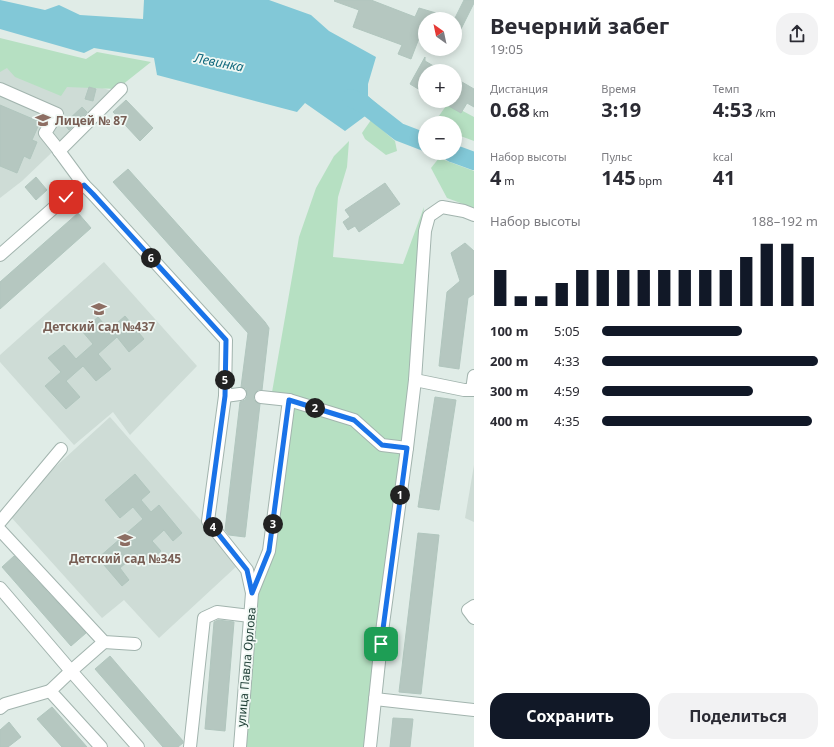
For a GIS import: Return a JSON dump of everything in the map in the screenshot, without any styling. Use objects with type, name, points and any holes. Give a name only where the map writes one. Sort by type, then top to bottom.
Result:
[{"type":"street","points":[[0,88],[57,114],[45,133],[84,185],[226,340],[225,396],[208,521],[247,570],[252,593]]},
{"type":"street","points":[[59,151],[121,89]]},
{"type":"street","points":[[0,255],[66,197],[84,185]]},
{"type":"street","points":[[370,747],[383,624],[415,380],[425,231],[429,216],[442,207],[464,211],[474,215]]},
{"type":"street","points":[[415,380],[464,390],[473,390],[474,376]]},
{"type":"street","points":[[225,396],[240,394]]},
{"type":"street","points":[[261,397],[289,400],[354,420],[382,445],[407,448]]},
{"type":"street","name":"улица Павла Орлова","points":[[239,747],[252,593],[269,551],[289,400]]},
{"type":"street","points":[[0,522],[61,449]]},
{"type":"street","points":[[0,530],[104,642],[134,644]]},
{"type":"street","points":[[0,588],[138,747]]},
{"type":"street","points":[[474,606],[468,610],[474,618]]},
{"type":"street","points":[[190,747],[204,618],[217,612],[250,616]]},
{"type":"street","points":[[0,708],[5,704],[50,690],[104,642]]},
{"type":"street","points":[[50,690],[101,747]]},
{"type":"street","points":[[375,699],[474,710]]},
{"type":"shaded area","name":"Лицей № 87","points":[[0,54],[115,92],[22,181],[0,198]]},
{"type":"shaded area","name":"Детский сад №437","points":[[104,262],[197,366],[130,435],[113,412],[74,445],[0,362],[0,355]]},
{"type":"shaded area","name":"Детский сад №345","points":[[110,417],[239,564],[159,638],[124,600],[102,618],[11,517],[41,480]]},
{"type":"shaded area","points":[[474,465],[474,522],[465,518]]},
{"type":"green space","points":[[0,38],[86,59],[97,52],[151,62],[117,89],[67,87],[61,96],[15,77],[7,68],[0,72]]},
{"type":"green space","points":[[444,108],[457,108],[474,117],[474,141],[462,137],[462,116],[439,116]]},
{"type":"green space","points":[[371,120],[395,141],[397,151],[386,155],[365,139],[362,133]]},
{"type":"green space","points":[[349,141],[347,167],[338,197],[333,257],[403,264],[424,207],[409,379],[364,747],[239,747],[252,593],[269,551],[289,401],[271,398],[299,237],[316,188],[334,156]]},
{"type":"green space","points":[[437,160],[444,160],[474,171],[474,208],[447,198],[431,168]]},
{"type":"water","points":[[0,0],[45,10],[59,5],[80,15],[143,19],[144,0],[269,0],[311,15],[329,31],[376,57],[368,84],[368,96],[377,104],[372,111],[345,131],[305,103],[297,112],[157,75],[154,58],[94,48],[84,53],[0,29]]},
{"type":"building","points":[[371,0],[415,17],[419,8],[433,12],[418,12],[418,41],[411,59],[398,54],[402,45],[353,27],[359,10],[334,1]]},
{"type":"building","points":[[464,0],[474,0],[474,3],[462,27],[462,12],[458,12]]},
{"type":"building","points":[[425,57],[425,61],[430,64],[421,64]]},
{"type":"building","points":[[418,70],[418,89],[410,84]]},
{"type":"building","points":[[462,82],[474,89],[474,107],[467,103],[461,113],[452,108],[462,108]]},
{"type":"building","points":[[89,87],[96,89],[93,101],[85,99]]},
{"type":"building","points":[[126,100],[153,128],[140,141],[113,112]]},
{"type":"building","points":[[0,105],[40,122],[32,140],[37,142],[30,159],[24,156],[17,173],[0,166]]},
{"type":"building","points":[[82,107],[87,112],[69,130],[64,124]]},
{"type":"building","points":[[128,169],[269,328],[262,390],[258,390],[254,396],[254,400],[260,404],[245,537],[229,535],[225,530],[240,402],[245,400],[247,397],[246,389],[241,387],[248,333],[113,182]]},
{"type":"building","points":[[36,177],[47,190],[36,200],[25,187]]},
{"type":"building","points":[[385,183],[400,204],[359,232],[355,226],[348,230],[343,222],[350,217],[345,210]]},
{"type":"building","points":[[78,213],[91,228],[0,309],[0,282]]},
{"type":"building","points":[[465,243],[474,251],[474,294],[468,298],[459,369],[439,366],[447,292],[460,281],[451,253]]},
{"type":"building","points":[[125,316],[144,339],[129,352],[117,337],[98,354],[111,369],[96,381],[83,366],[66,381],[80,397],[66,409],[45,386],[61,372],[48,358],[64,345],[76,359],[93,344],[82,331],[98,317],[109,330]]},
{"type":"building","points":[[435,397],[456,400],[439,510],[418,507]]},
{"type":"building","points":[[135,474],[150,492],[141,500],[151,512],[159,505],[182,533],[173,541],[164,530],[152,541],[161,551],[145,565],[136,554],[120,568],[129,580],[122,586],[98,558],[143,519],[133,507],[120,518],[105,500]]},
{"type":"building","points":[[418,533],[439,535],[421,694],[399,692]]},
{"type":"building","points":[[14,556],[86,633],[71,646],[2,567]]},
{"type":"building","points":[[218,620],[234,622],[225,731],[205,729],[214,622]]},
{"type":"building","points":[[110,656],[183,741],[183,743],[178,747],[163,747],[95,669]]},
{"type":"building","points":[[52,707],[87,747],[62,747],[37,719]]},
{"type":"building","points":[[393,718],[413,719],[410,747],[390,747]]},
{"type":"building","points":[[9,722],[21,737],[8,747],[0,747],[0,730]]},
{"type":"waterway","name":"Левинка","points":[[351,98],[362,103],[399,132],[418,139]]},
{"type":"waterway","name":"Левинка","points":[[462,157],[474,161]]},
{"type":"place","name":"Лицей № 87","points":[[43,120]]},
{"type":"place","name":"Детский сад №437","points":[[99,309]]},
{"type":"place","name":"Детский сад №345","points":[[125,540]]},
{"type":"route","points":[[66,197],[84,185],[226,340],[225,396],[208,521],[247,570],[252,593],[269,551],[289,400],[354,420],[382,445],[407,448],[381,644]]}]
